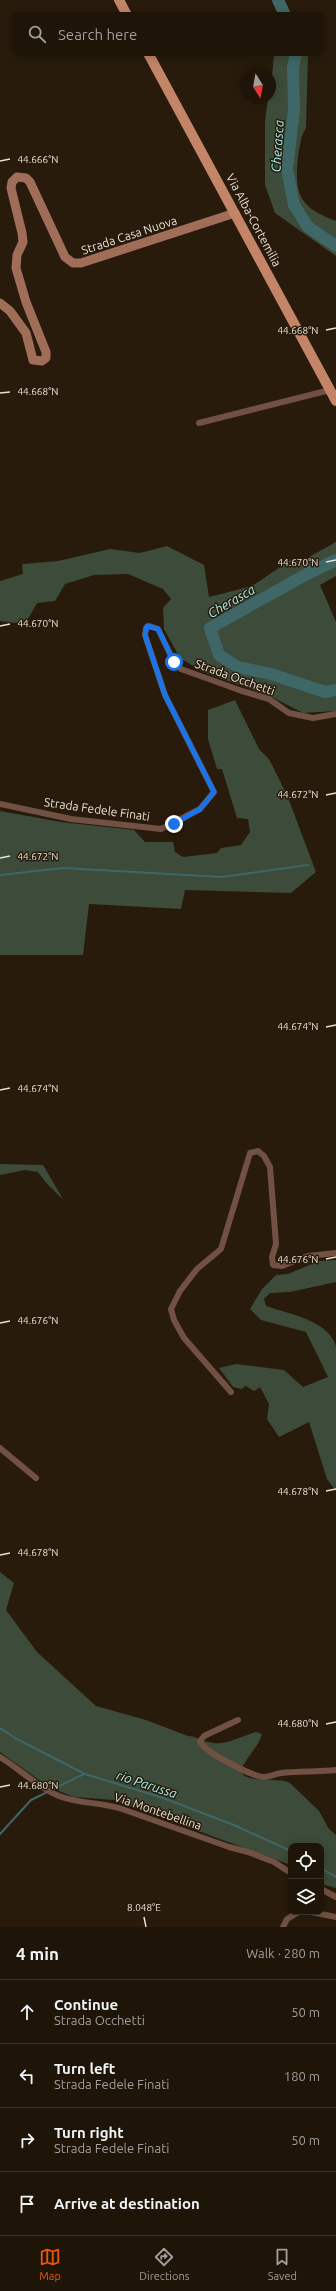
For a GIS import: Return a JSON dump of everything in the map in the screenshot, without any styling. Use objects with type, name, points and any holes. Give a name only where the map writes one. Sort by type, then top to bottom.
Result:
[{"type":"main road","points":[[118,0],[125,12]]},
{"type":"main road","name":"Via Alba-Cortemilia","points":[[150,56],[336,401]]},
{"type":"street","name":"Strada Casa Nuova","points":[[0,303],[10,311],[26,333],[32,360],[37,362],[46,358],[46,352],[26,302],[16,268],[17,255],[22,242],[11,188],[12,182],[17,177],[23,177],[28,180],[65,257],[73,263],[81,263],[235,213]]},
{"type":"street","points":[[199,423],[330,390]]},
{"type":"street","name":"Strada Occhetti","points":[[147,626],[158,629],[174,662],[181,669],[230,687],[269,699],[289,713],[313,718],[336,714]]},
{"type":"street","name":"Strada Fedele Finati","points":[[0,804],[71,819],[161,828],[200,809],[210,798],[214,792],[158,678],[145,635],[147,626]]},
{"type":"street","points":[[231,1392],[184,1338],[174,1320],[171,1309],[180,1291],[198,1269],[221,1249],[250,1153],[258,1151],[264,1156],[270,1167],[276,1244],[272,1257],[273,1265],[282,1266],[308,1256],[336,1253]]},
{"type":"street","points":[[0,1448],[36,1478]]},
{"type":"street","points":[[238,1720],[204,1736],[200,1741],[202,1746],[218,1757],[255,1775],[265,1777],[280,1773],[336,1770]]},
{"type":"street","name":"Via Montebellina","points":[[0,1757],[55,1794],[74,1801],[108,1804],[229,1847],[248,1852],[274,1862],[288,1871]]},
{"type":"street","points":[[324,1891],[336,1897]]},
{"type":"street","points":[[283,1927],[287,1919],[294,1915]]},
{"type":"street","points":[[324,1915],[336,1917]]},
{"type":"green space","points":[[274,56],[308,56],[306,128],[302,135],[300,145],[297,181],[299,191],[307,205],[314,211],[336,221],[336,256],[275,213],[265,185],[265,122],[267,104],[276,104],[276,68],[273,68]]},
{"type":"green space","points":[[336,542],[336,576],[320,585],[336,622],[336,711],[303,713],[270,696],[203,672],[180,658],[164,629],[163,608],[171,599],[163,589],[128,574],[94,575],[65,584],[55,601],[37,603],[25,624],[0,621],[0,581],[23,574],[22,564],[58,561],[110,549],[140,553],[167,546],[204,565],[209,597],[252,586],[292,559],[307,558]]},
{"type":"green space","points":[[235,700],[259,749],[269,759],[287,795],[316,872],[291,893],[185,890],[181,909],[89,904],[83,955],[0,955],[0,811],[61,822],[134,830],[145,842],[173,842],[175,852],[183,857],[217,853],[221,848],[241,845],[250,832],[248,819],[237,818],[222,769],[217,769],[208,739],[208,710]]},
{"type":"green space","points":[[0,1164],[43,1165],[63,1199],[48,1185],[38,1172],[25,1170],[0,1175]]},
{"type":"green space","points":[[336,1260],[336,1282],[290,1292],[270,1293],[264,1299],[266,1306],[296,1315],[316,1324],[332,1337],[336,1346],[336,1491],[327,1479],[309,1422],[279,1437],[267,1419],[269,1404],[260,1387],[254,1391],[246,1386],[241,1389],[233,1387],[219,1368],[236,1364],[284,1370],[303,1387],[328,1377],[306,1332],[261,1320],[250,1309],[262,1289],[276,1275],[288,1274],[319,1261]]},
{"type":"green space","points":[[0,1572],[14,1583],[6,1610],[37,1652],[96,1706],[146,1720],[188,1736],[215,1743],[227,1742],[256,1732],[262,1734],[258,1744],[246,1760],[241,1770],[244,1776],[251,1778],[280,1780],[290,1783],[319,1811],[329,1829],[336,1835],[336,1888],[324,1885],[324,1843],[288,1843],[288,1864],[114,1800],[74,1797],[49,1787],[0,1752]]},
{"type":"waterway","name":"Cherasca","points":[[278,0],[284,12]]},
{"type":"waterway","name":"Cherasca","points":[[295,56],[293,67],[294,110],[287,169],[294,205],[308,227],[336,246]]},
{"type":"waterway","name":"Cherasca","points":[[336,560],[307,574],[210,628],[219,655],[238,667],[271,674],[325,692],[336,690]]},
{"type":"waterway","points":[[0,875],[63,868],[222,877],[308,865]]},
{"type":"waterway","name":"rio Parussa","points":[[0,1728],[15,1738],[85,1774],[163,1798],[234,1825],[288,1850]]},
{"type":"waterway","points":[[0,1834],[31,1800],[84,1774]]},
{"type":"waterway","name":"rio Parussa","points":[[324,1870],[336,1877]]},
{"type":"route","points":[[174,662],[158,629],[152,626],[147,626],[145,635],[158,678],[165,695],[214,792],[200,809],[174,824]]}]
